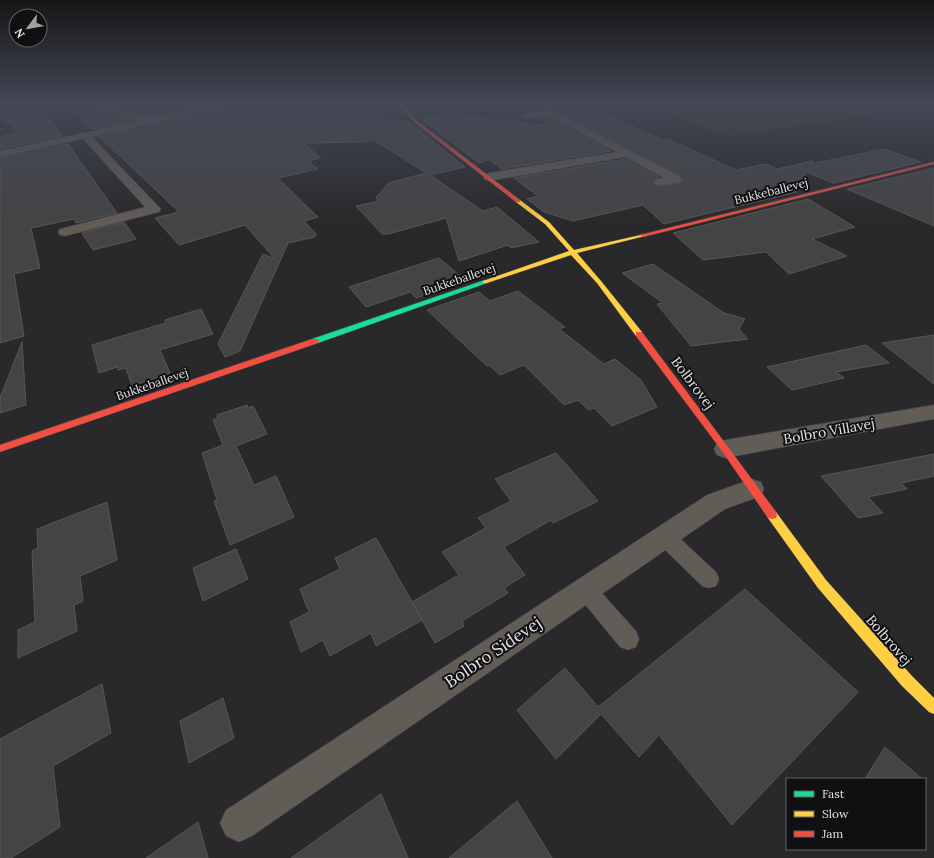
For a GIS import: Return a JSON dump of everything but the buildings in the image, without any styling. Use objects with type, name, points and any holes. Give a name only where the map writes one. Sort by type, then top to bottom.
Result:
[{"type":"street","points":[[0,154],[45,144]]},
{"type":"street","points":[[65,232],[154,208],[94,144]]},
{"type":"street","name":"Bolbrovej","points":[[445,144],[547,223],[574,252],[599,282],[724,449],[822,584],[907,681],[934,707]]},
{"type":"street","points":[[610,144],[676,179],[660,182]]},
{"type":"street","points":[[489,177],[627,153]]},
{"type":"street","name":"Bukkeballevej","points":[[0,449],[574,252],[934,163]]},
{"type":"street","name":"Bolbro Villavej","points":[[724,449],[934,412]]},
{"type":"street","name":"Bolbro Sidevej","points":[[239,823],[716,502],[752,489]]},
{"type":"lane","points":[[664,536],[709,579]]},
{"type":"lane","points":[[586,590],[628,639]]},
{"type":"traffic: fast","points":[[315,341],[485,282]]},
{"type":"traffic: slow","points":[[518,201],[547,223],[599,282],[639,334]]},
{"type":"traffic: slow","points":[[485,282],[573,252],[643,235]]},
{"type":"traffic: slow","points":[[772,515],[822,584],[907,681],[934,707]]},
{"type":"traffic: jam","points":[[445,144],[518,201]]},
{"type":"traffic: jam","points":[[643,235],[934,163]]},
{"type":"traffic: jam","points":[[639,334],[725,449],[772,515]]},
{"type":"traffic: jam","points":[[0,449],[315,341]]}]
